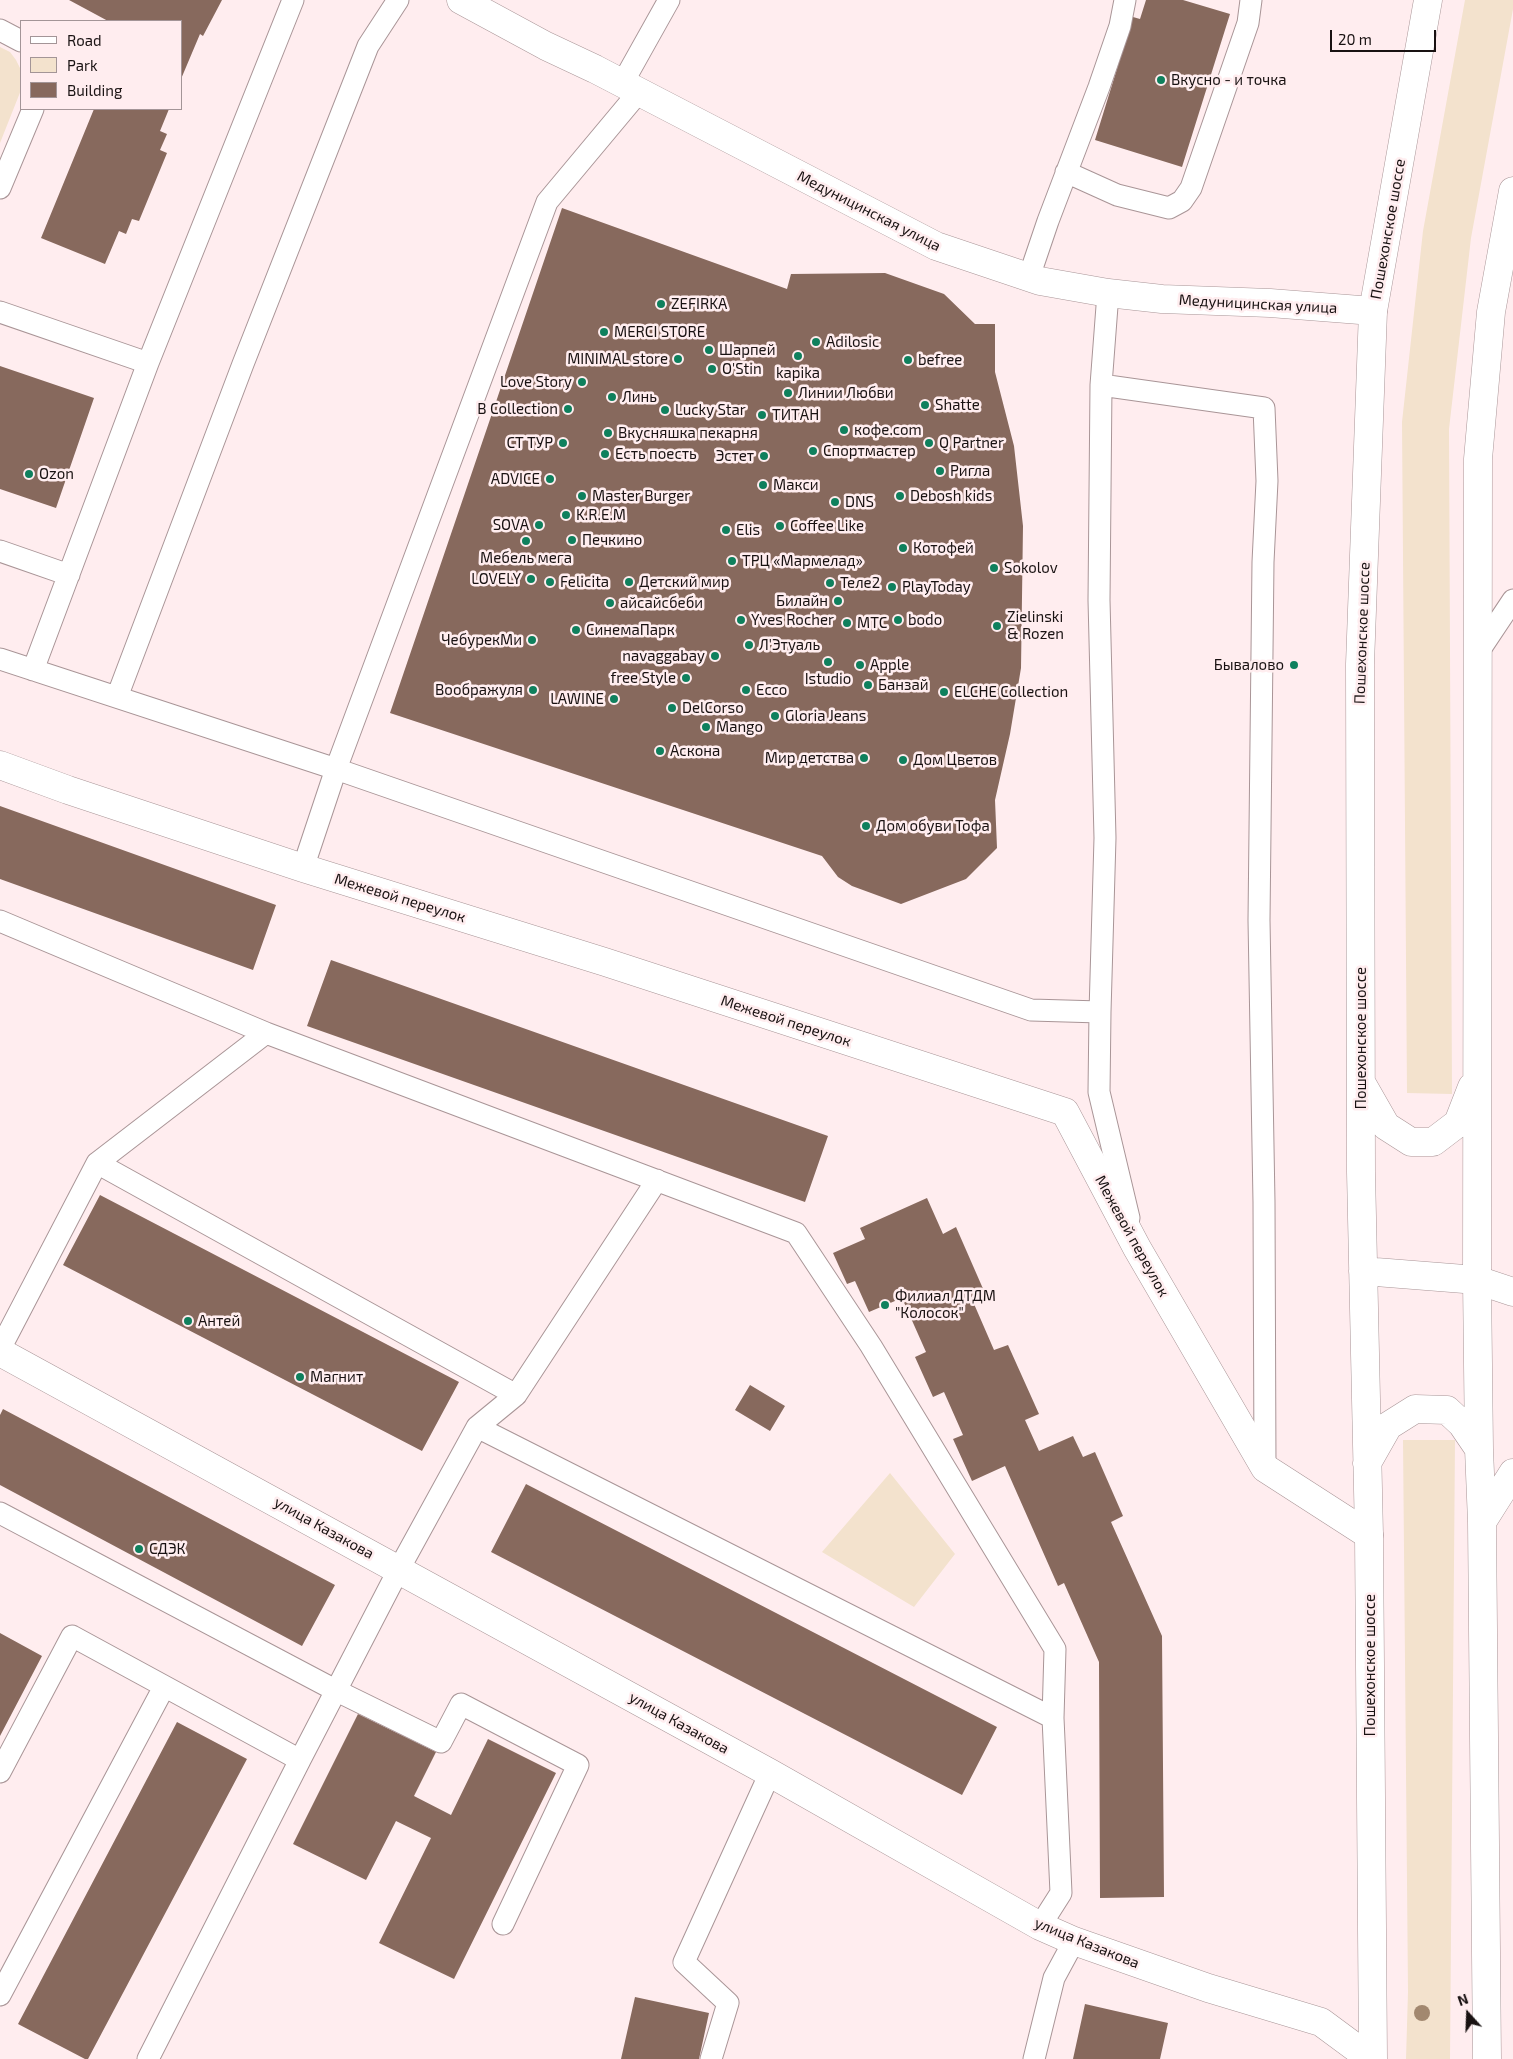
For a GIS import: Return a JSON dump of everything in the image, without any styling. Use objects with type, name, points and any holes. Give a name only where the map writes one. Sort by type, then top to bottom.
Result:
[{"type":"main road","name":"Медуницинская улица","points":[[461,0],[546,46],[936,246],[1028,277],[1108,293],[1162,299],[1270,303],[1373,311]]},
{"type":"main road","name":"Пошехонское шоссе","points":[[1372,2059],[1369,1535],[1361,1083],[1360,664],[1373,311],[1428,0]]},
{"type":"main road","points":[[1488,2059],[1482,1522],[1477,1280],[1478,459],[1491,312],[1513,191]]},
{"type":"main road","name":"Межевой переулок","points":[[0,765],[68,790],[304,868],[605,962],[1065,1112],[1137,1248],[1265,1468],[1369,1535]]},
{"type":"main road","points":[[1361,1083],[1386,1126],[1411,1142],[1433,1142],[1458,1123],[1478,1072]]},
{"type":"main road","points":[[1363,1271],[1477,1280],[1513,1292]]},
{"type":"main road","name":"улица Казакова","points":[[0,1350],[770,1773],[1040,1926],[1074,1941],[1208,1988],[1321,2022],[1372,2059]]},
{"type":"main road","points":[[1367,1463],[1388,1426],[1415,1409],[1447,1410],[1462,1424],[1479,1449]]},
{"type":"main road","points":[[1482,1522],[1513,1473]]},
{"type":"lane","points":[[33,670],[148,363],[293,0]]},
{"type":"lane","points":[[117,697],[243,364],[368,46],[398,0]]},
{"type":"lane","points":[[304,868],[336,769],[547,202],[630,89],[669,0]]},
{"type":"lane","points":[[1028,277],[1099,87],[1120,26],[1125,0]]},
{"type":"lane","points":[[1066,172],[1117,194],[1169,208],[1182,201],[1191,188],[1248,22],[1251,0]]},
{"type":"lane","points":[[0,30],[20,40]]},
{"type":"lane","points":[[0,188],[33,110]]},
{"type":"lane","points":[[1108,293],[1101,385],[1099,600],[1105,838],[1099,1092],[1137,1248]]},
{"type":"lane","points":[[0,312],[148,363]]},
{"type":"lane","points":[[1101,385],[1264,408],[1267,481],[1260,769],[1259,920],[1264,1211],[1265,1468]]},
{"type":"lane","points":[[0,551],[69,575]]},
{"type":"lane","points":[[1479,651],[1513,600]]},
{"type":"lane","points":[[0,659],[336,769],[1031,1010],[1100,1012]]},
{"type":"lane","points":[[0,921],[266,1033],[796,1233],[871,1346],[1055,1649],[1053,1718],[1061,1893],[1040,1926]]},
{"type":"lane","points":[[0,1350],[97,1163],[266,1033]]},
{"type":"lane","points":[[97,1163],[516,1395]]},
{"type":"lane","points":[[148,2059],[335,1690],[477,1427],[516,1395],[657,1180]]},
{"type":"lane","points":[[477,1427],[1053,1718]]},
{"type":"lane","points":[[0,1513],[335,1690],[441,1742],[461,1704],[578,1765],[502,1924]]},
{"type":"lane","points":[[0,1772],[72,1636],[300,1760]]},
{"type":"lane","points":[[0,1995],[164,1687]]},
{"type":"lane","points":[[711,2059],[728,2003],[684,1962],[770,1773]]},
{"type":"lane","points":[[1034,2059],[1054,1978],[1074,1941]]},
{"type":"green space","points":[[1465,0],[1513,0],[1513,9],[1471,238],[1449,429],[1452,1094],[1407,1093],[1402,422],[1423,231]]},
{"type":"green space","points":[[0,47],[10,52],[20,68],[20,93],[0,143]]},
{"type":"green space","points":[[1403,1440],[1455,1440],[1450,2059],[1406,2059],[1408,1992]]},
{"type":"green space","points":[[890,1473],[955,1554],[914,1607],[822,1552]]},
{"type":"building","points":[[69,0],[222,0],[203,36],[200,34],[182,77],[182,20],[106,20]]},
{"type":"building","name":"Вкусно - и точка","points":[[1146,0],[1183,0],[1230,14],[1182,167],[1095,140],[1133,17],[1140,19]]},
{"type":"building","points":[[94,110],[169,110],[160,131],[167,134],[160,150],[167,153],[139,221],[132,219],[126,234],[119,231],[105,264],[41,238]]},
{"type":"building","name":"ТРЦ «Мармелад»","points":[[562,208],[787,289],[791,274],[885,273],[944,294],[975,324],[995,324],[995,372],[1014,446],[1023,526],[1021,668],[1010,734],[995,800],[997,848],[966,879],[901,904],[852,886],[838,877],[822,856],[390,713]]},
{"type":"building","points":[[0,366],[94,398],[56,508],[0,489]]},
{"type":"building","points":[[0,806],[276,905],[253,970],[0,879]]},
{"type":"building","points":[[331,960],[828,1136],[805,1202],[307,1026]]},
{"type":"building","points":[[100,1195],[459,1382],[422,1451],[63,1265]]},
{"type":"building","points":[[927,1198],[943,1234],[956,1227],[984,1291],[971,1297],[994,1350],[1008,1345],[1039,1414],[1025,1420],[1039,1451],[1073,1436],[1083,1457],[1095,1452],[1123,1516],[1111,1522],[1162,1636],[1164,1897],[1100,1898],[1099,1662],[1064,1583],[1058,1586],[1005,1466],[972,1481],[953,1439],[963,1435],[944,1392],[933,1397],[915,1357],[926,1352],[902,1298],[869,1312],[855,1281],[847,1284],[833,1253],[865,1239],[860,1228]]},
{"type":"building","points":[[750,1385],[785,1406],[770,1431],[735,1410]]},
{"type":"building","points":[[3,1409],[335,1585],[302,1646],[0,1485],[0,1415]]},
{"type":"building","points":[[526,1484],[997,1727],[962,1795],[491,1552]]},
{"type":"building","points":[[0,1633],[42,1656],[0,1736]]},
{"type":"building","points":[[358,1714],[436,1752],[414,1796],[451,1815],[488,1739],[556,1773],[454,1979],[379,1943],[431,1838],[396,1821],[366,1880],[293,1844]]},
{"type":"building","points":[[177,1722],[247,1759],[88,2059],[85,2059],[18,2024]]},
{"type":"building","points":[[635,1997],[709,2013],[699,2059],[621,2059]]},
{"type":"building","points":[[1085,2004],[1168,2023],[1160,2059],[1073,2059]]},
{"type":"place","name":"Вкусно - и точка","points":[[1161,80]]},
{"type":"place","name":"ZEFIRKA","points":[[661,304]]},
{"type":"place","name":"MERCI STORE","points":[[604,332]]},
{"type":"place","name":"Adilosic","points":[[816,342]]},
{"type":"place","name":"Шарпей","points":[[709,350]]},
{"type":"place","name":"kapika","points":[[798,356]]},
{"type":"place","name":"MINIMAL store","points":[[678,359]]},
{"type":"place","name":"befree","points":[[908,360]]},
{"type":"place","name":"O'Stin","points":[[712,369]]},
{"type":"place","name":"Love Story","points":[[582,382]]},
{"type":"place","name":"Линии Любви","points":[[788,393]]},
{"type":"place","name":"Линь","points":[[612,397]]},
{"type":"place","name":"Shatte","points":[[925,405]]},
{"type":"place","name":"B Collection","points":[[568,409]]},
{"type":"place","name":"Lucky Star","points":[[665,410]]},
{"type":"place","name":"ТИТАН","points":[[762,415]]},
{"type":"place","name":"кофе.com","points":[[844,430]]},
{"type":"place","name":"Вкусняшка пекарня","points":[[608,433]]},
{"type":"place","name":"СТ ТУР","points":[[563,443]]},
{"type":"place","name":"Q Partner","points":[[929,443]]},
{"type":"place","name":"Спортмастер","points":[[813,451]]},
{"type":"place","name":"Есть поесть","points":[[605,454]]},
{"type":"place","name":"Эстет","points":[[764,456]]},
{"type":"place","name":"Ригла","points":[[940,471]]},
{"type":"place","name":"Ozon","points":[[29,474]]},
{"type":"place","name":"ADVICE","points":[[550,479]]},
{"type":"place","name":"Макси","points":[[763,485]]},
{"type":"place","name":"Master Burger","points":[[582,496]]},
{"type":"place","name":"Debosh kids","points":[[900,496]]},
{"type":"place","name":"DNS","points":[[835,502]]},
{"type":"place","name":"K.R.E.M","points":[[566,515]]},
{"type":"place","name":"SOVA","points":[[539,525]]},
{"type":"place","name":"Coffee Like","points":[[780,526]]},
{"type":"place","name":"Elis","points":[[726,530]]},
{"type":"place","name":"Печкино","points":[[572,540]]},
{"type":"place","name":"Мебель мега","points":[[526,541]]},
{"type":"place","name":"Котофей","points":[[903,548]]},
{"type":"place","name":"ТРЦ «Мармелад»","points":[[732,561]]},
{"type":"place","name":"Sokolov","points":[[994,568]]},
{"type":"place","name":"LOVELY","points":[[531,579]]},
{"type":"place","name":"Felicita","points":[[550,582]]},
{"type":"place","name":"Детский мир","points":[[629,582]]},
{"type":"place","name":"Теле2","points":[[830,583]]},
{"type":"place","name":"PlayToday","points":[[892,587]]},
{"type":"place","name":"Билайн","points":[[838,601]]},
{"type":"place","name":"айсайсбеби","points":[[610,603]]},
{"type":"place","name":"Yves Rocher","points":[[741,620]]},
{"type":"place","name":"bodo","points":[[898,620]]},
{"type":"place","name":"МТС","points":[[847,623]]},
{"type":"place","name":"Zielinski & Rozen","points":[[997,626]]},
{"type":"place","name":"СинемаПарк","points":[[576,630]]},
{"type":"place","name":"ЧебурекМи","points":[[532,640]]},
{"type":"place","name":"Л'Этуаль","points":[[749,645]]},
{"type":"place","name":"navaggabay","points":[[715,656]]},
{"type":"place","name":"Istudio","points":[[828,662]]},
{"type":"place","name":"Apple","points":[[860,665]]},
{"type":"place","name":"Бывалово","points":[[1294,665]]},
{"type":"place","name":"free Style","points":[[686,678]]},
{"type":"place","name":"Банзай","points":[[868,685]]},
{"type":"place","name":"Воображуля","points":[[533,690]]},
{"type":"place","name":"Ecco","points":[[746,690]]},
{"type":"place","name":"ELCHE Collection","points":[[944,692]]},
{"type":"place","name":"LAWINE","points":[[614,699]]},
{"type":"place","name":"DelCorso","points":[[672,708]]},
{"type":"place","name":"Gloria Jeans","points":[[775,716]]},
{"type":"place","name":"Mango","points":[[706,727]]},
{"type":"place","name":"Аскона","points":[[660,751]]},
{"type":"place","name":"Мир детства","points":[[864,758]]},
{"type":"place","name":"Дом Цветов","points":[[903,760]]},
{"type":"place","name":"Дом обуви Тофа","points":[[866,826]]},
{"type":"place","name":"Филиал ДТДМ \"Колосок\"","points":[[885,1305]]},
{"type":"place","name":"Антей","points":[[188,1321]]},
{"type":"place","name":"Магнит","points":[[300,1377]]},
{"type":"place","name":"СДЭК","points":[[139,1549]]}]
